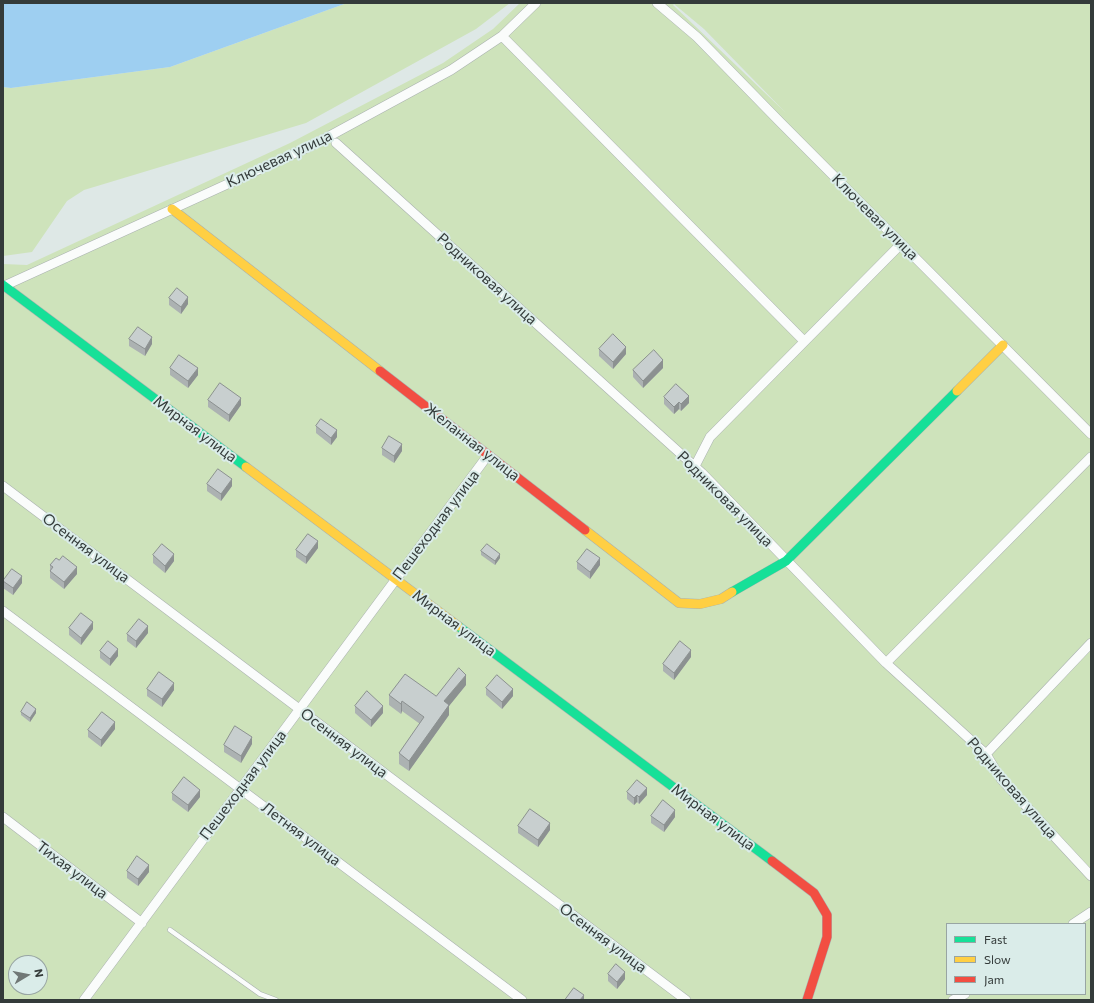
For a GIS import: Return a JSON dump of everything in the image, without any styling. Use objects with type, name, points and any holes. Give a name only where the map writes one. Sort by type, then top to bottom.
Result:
[{"type":"street","name":"Ключевая улица","points":[[4,285],[313,145],[451,70],[502,36],[536,3]]},
{"type":"street","name":"Ключевая улица","points":[[657,3],[697,37],[1091,434]]},
{"type":"street","points":[[502,36],[804,341]]},
{"type":"street","name":"Родниковая улица","points":[[336,143],[694,468],[702,473],[886,663],[986,754],[1001,779],[1091,876]]},
{"type":"street","name":"Желанная улица","points":[[172,209],[679,603],[700,604],[721,599],[786,561],[1002,345]]},
{"type":"street","points":[[694,468],[710,437],[901,244]]},
{"type":"street","name":"Мирная улица","points":[[4,285],[814,893],[828,915],[827,937],[807,1000]]},
{"type":"street","name":"Пешеходная улица","points":[[84,1000],[488,455]]},
{"type":"street","points":[[886,663],[1091,457]]},
{"type":"street","name":"Осенняя улица","points":[[3,486],[686,1000]]},
{"type":"street","name":"Летняя улица","points":[[3,611],[522,1000]]},
{"type":"street","points":[[986,754],[1091,643]]},
{"type":"street","name":"Тихая улица","points":[[3,817],[142,923]]},
{"type":"street","points":[[1074,923],[1091,912]]},
{"type":"street","points":[[953,1000],[963,995]]},
{"type":"lane","points":[[170,930],[260,994],[276,1000]]},
{"type":"green space","points":[[347,3],[510,3],[476,29],[306,123],[84,190],[67,201],[32,252],[3,256],[3,87],[11,88],[170,67]]},
{"type":"green space","points":[[520,3],[1091,3],[1091,1000],[3,1000],[3,264],[27,265],[290,143],[443,63],[493,29]],"holes":[[[674,4],[704,29],[786,113],[673,5]]]},
{"type":"water","points":[[3,3],[347,3],[170,67],[11,88],[3,87]]},
{"type":"building","points":[[177,288],[188,297],[181,307],[169,298]]},
{"type":"building","points":[[138,327],[152,337],[145,349],[129,339]]},
{"type":"building","points":[[613,334],[626,347],[613,362],[599,349]]},
{"type":"building","points":[[654,350],[663,360],[643,381],[633,370]]},
{"type":"building","points":[[179,355],[198,368],[188,381],[170,368]]},
{"type":"building","points":[[220,383],[241,398],[229,415],[208,400]]},
{"type":"building","points":[[676,384],[689,396],[681,404],[679,402],[674,407],[664,397]]},
{"type":"building","points":[[321,419],[337,430],[331,438],[316,426]]},
{"type":"building","points":[[389,436],[402,444],[394,456],[382,448]]},
{"type":"building","points":[[218,469],[232,479],[221,494],[207,484]]},
{"type":"building","points":[[308,534],[318,541],[306,557],[296,550]]},
{"type":"building","points":[[162,544],[174,554],[165,566],[153,555]]},
{"type":"building","points":[[487,544],[500,554],[495,561],[481,551]]},
{"type":"building","points":[[587,549],[600,558],[590,572],[577,562]]},
{"type":"building","points":[[63,556],[77,567],[64,582],[50,571],[53,567],[50,565],[56,558],[59,560]]},
{"type":"building","points":[[12,569],[22,576],[13,588],[3,581]]},
{"type":"building","points":[[81,613],[93,622],[81,638],[69,628]]},
{"type":"building","points":[[139,619],[148,626],[136,641],[127,634]]},
{"type":"building","points":[[108,641],[118,649],[110,659],[100,651]]},
{"type":"building","points":[[680,641],[691,650],[674,673],[663,664]]},
{"type":"building","points":[[459,668],[466,675],[444,701],[449,705],[409,761],[399,753],[424,717],[402,701],[401,704],[389,695],[405,674],[436,696]]},
{"type":"building","points":[[159,672],[174,683],[162,699],[147,689]]},
{"type":"building","points":[[497,675],[513,689],[502,702],[486,688]]},
{"type":"building","points":[[367,691],[383,706],[371,720],[355,706]]},
{"type":"building","points":[[27,702],[36,709],[30,718],[21,712]]},
{"type":"building","points":[[102,712],[115,722],[101,740],[88,730]]},
{"type":"building","points":[[235,726],[252,737],[241,756],[224,745]]},
{"type":"building","points":[[184,777],[200,790],[188,805],[172,793]]},
{"type":"building","points":[[637,780],[647,788],[639,797],[637,795],[634,798],[627,792]]},
{"type":"building","points":[[663,800],[675,810],[664,825],[651,816]]},
{"type":"building","points":[[530,809],[550,823],[538,840],[518,826]]},
{"type":"building","points":[[137,856],[149,865],[138,879],[127,871]]},
{"type":"building","points":[[616,964],[625,972],[617,982],[608,974]]},
{"type":"building","points":[[574,988],[584,995],[580,1000],[565,1000]]},
{"type":"traffic: fast","points":[[3,285],[246,467]]},
{"type":"traffic: fast","points":[[732,592],[786,561],[957,391]]},
{"type":"traffic: fast","points":[[458,626],[772,861]]},
{"type":"traffic: slow","points":[[172,209],[380,371]]},
{"type":"traffic: slow","points":[[957,391],[1003,345]]},
{"type":"traffic: slow","points":[[246,467],[458,626]]},
{"type":"traffic: slow","points":[[585,530],[679,603],[700,604],[721,599],[732,592]]},
{"type":"traffic: jam","points":[[380,371],[585,530]]},
{"type":"traffic: jam","points":[[772,861],[814,893],[827,915],[827,937],[807,1000]]}]
